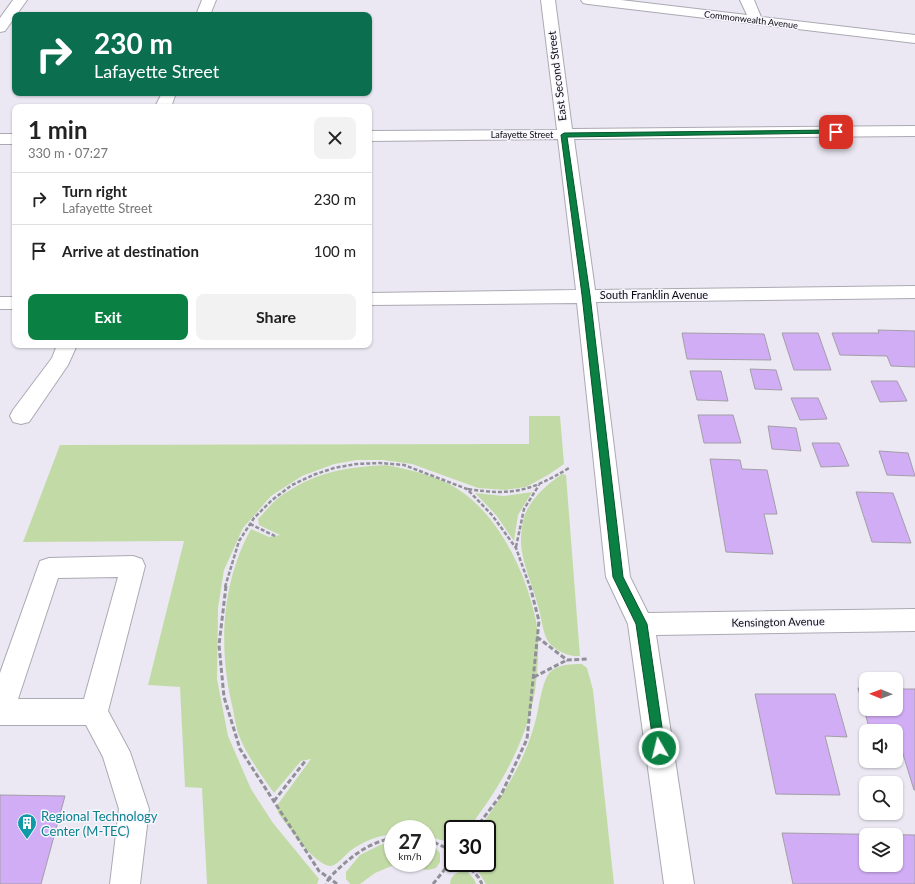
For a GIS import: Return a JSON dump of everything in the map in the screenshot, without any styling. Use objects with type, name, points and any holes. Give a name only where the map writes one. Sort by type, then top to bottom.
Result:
[{"type":"street","points":[[0,28],[20,0]]},
{"type":"street","points":[[204,12],[209,0]]},
{"type":"street","name":"East Second Street","points":[[548,0],[564,135],[586,295],[618,577],[641,624],[679,884]]},
{"type":"street","name":"Commonwealth Avenue","points":[[588,0],[915,39]]},
{"type":"street","points":[[747,0],[756,20]]},
{"type":"street","name":"Lafayette Street","points":[[372,136],[915,131]]},
{"type":"street","points":[[0,140],[12,139]]},
{"type":"street","name":"South Franklin Avenue","points":[[372,299],[586,295],[915,292]]},
{"type":"street","points":[[0,303],[12,303]]},
{"type":"street","points":[[21,416],[61,360],[66,348]]},
{"type":"street","points":[[94,712],[0,712],[49,568],[133,566],[94,712],[116,752],[134,809],[125,884]]},
{"type":"street","name":"Kensington Avenue","points":[[641,624],[915,620]]},
{"type":"path","points":[[337,884],[319,871],[240,749],[224,697],[219,645],[225,589],[239,541],[250,524],[272,500],[292,486],[313,475],[334,468],[356,464],[404,464],[467,489],[504,493],[539,485],[569,468]]},
{"type":"path","points":[[516,548],[524,509],[539,485]]},
{"type":"path","points":[[467,489],[492,516],[516,548],[528,580],[539,621],[527,739],[501,795],[482,820]]},
{"type":"path","points":[[250,524],[275,536]]},
{"type":"path","points":[[537,637],[567,660]]},
{"type":"path","points":[[533,677],[567,660],[588,659]]},
{"type":"path","points":[[274,801],[306,760]]},
{"type":"path","points":[[326,884],[329,878],[345,861],[358,850],[373,843],[384,840]]},
{"type":"path","points":[[433,884],[444,870]]},
{"type":"path","points":[[474,872],[482,884]]},
{"type":"green space","points":[[529,416],[560,416],[564,464],[526,487],[505,490],[478,488],[412,464],[383,460],[357,460],[334,464],[302,476],[271,496],[243,528],[224,570],[218,608],[217,679],[228,736],[251,789],[273,823],[319,879],[317,884],[207,884],[202,788],[185,787],[180,687],[148,685],[184,541],[23,542],[60,445],[529,444]]},
{"type":"green space","points":[[386,465],[410,470],[442,480],[466,495],[481,508],[495,525],[506,543],[525,582],[536,621],[538,638],[538,665],[531,710],[518,747],[501,781],[475,820],[444,820],[444,841],[436,838],[436,820],[384,820],[384,836],[355,847],[336,864],[328,866],[320,862],[312,855],[278,813],[278,804],[311,759],[301,761],[274,793],[249,757],[241,741],[234,718],[225,664],[225,617],[233,572],[251,529],[269,537],[280,535],[259,525],[258,519],[272,504],[290,490],[315,477],[342,470]]},
{"type":"green space","points":[[562,474],[566,475],[580,656],[572,656],[560,652],[547,640],[521,546],[522,526],[528,508],[541,491]]},
{"type":"green space","points":[[532,492],[518,515],[514,541],[496,515],[475,493],[504,496]]},
{"type":"green space","points":[[569,664],[582,664],[587,668],[593,690],[614,884],[486,884],[479,872],[496,872],[496,820],[485,820],[513,777],[520,763],[536,719],[547,676],[554,669]]},
{"type":"green space","points":[[384,844],[384,869],[375,873],[360,884],[350,884],[346,879],[346,872],[360,855]]},
{"type":"green space","points":[[436,848],[440,853],[440,862],[436,868]]},
{"type":"green space","points":[[460,872],[468,872],[476,884],[450,884],[455,874]]},
{"type":"building","points":[[878,330],[915,331],[915,367],[891,366],[887,356],[840,355],[832,333],[879,333]]},
{"type":"building","points":[[682,333],[764,334],[771,360],[687,359]]},
{"type":"building","points":[[782,333],[818,333],[831,370],[794,370]]},
{"type":"building","points":[[750,369],[776,370],[782,390],[755,389]]},
{"type":"building","points":[[690,371],[721,371],[728,401],[697,400]]},
{"type":"building","points":[[871,381],[897,381],[907,401],[880,402]]},
{"type":"building","points":[[791,398],[818,398],[827,419],[800,420]]},
{"type":"building","points":[[698,415],[733,415],[741,443],[704,443]]},
{"type":"building","points":[[768,426],[796,428],[801,451],[772,449]]},
{"type":"building","points":[[812,443],[839,443],[849,466],[821,467]]},
{"type":"building","points":[[879,451],[908,453],[915,476],[887,475]]},
{"type":"building","points":[[710,459],[740,460],[742,469],[767,470],[777,514],[764,514],[773,554],[726,552]]},
{"type":"building","points":[[856,492],[893,493],[911,543],[872,542]]},
{"type":"building","points":[[903,689],[915,689],[915,790],[903,754],[903,724],[868,724],[866,716],[903,716]]},
{"type":"building","points":[[755,694],[835,694],[847,737],[825,736],[840,795],[776,794]]},
{"type":"building","name":"Regional Technology Center (M-TEC)","points":[[0,795],[65,796],[41,884],[0,884]]},
{"type":"building","points":[[782,833],[859,834],[859,872],[903,872],[903,835],[915,835],[915,884],[793,884]]},
{"type":"place","name":"Regional Technology Center (M-TEC)","points":[[27,840]]},
{"type":"route","points":[[659,748],[641,624],[618,577],[586,295],[564,135],[836,132]]}]
